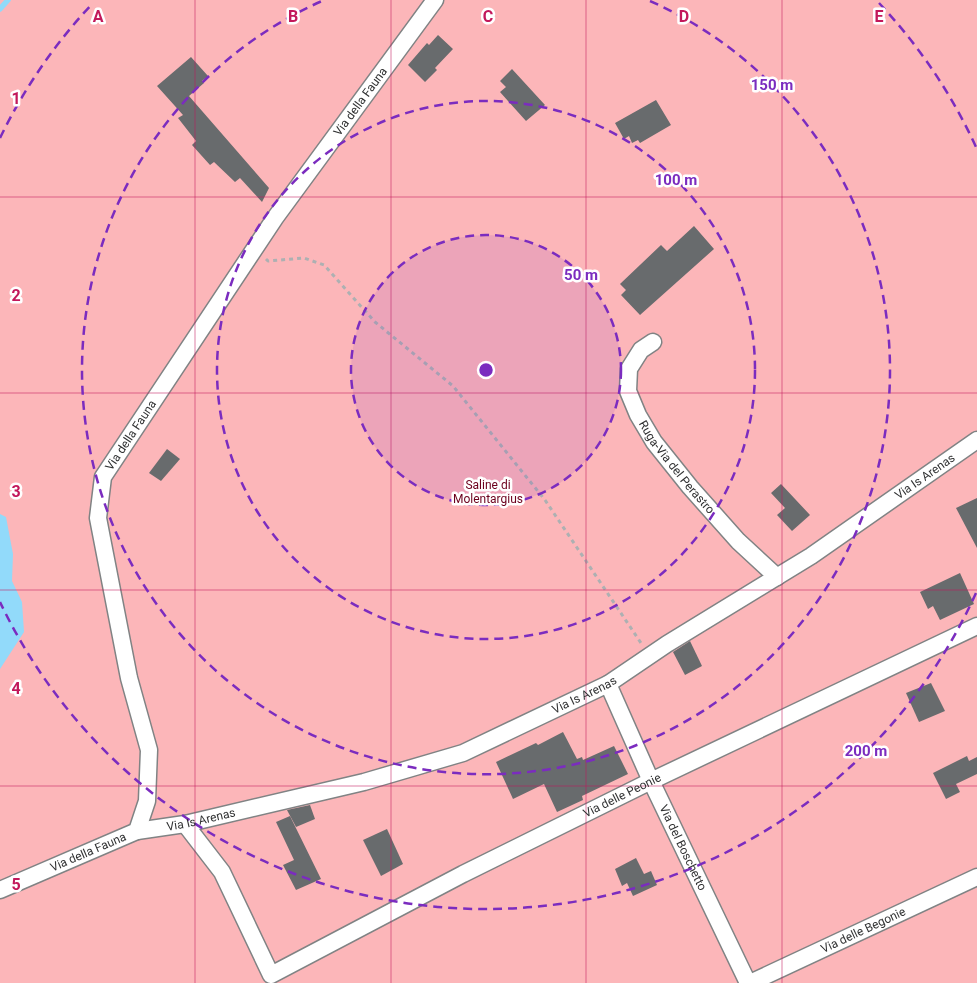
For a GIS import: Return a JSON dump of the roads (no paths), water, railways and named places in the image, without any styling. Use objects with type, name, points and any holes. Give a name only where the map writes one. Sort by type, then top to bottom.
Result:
[{"type":"street","name":"Via della Fauna","points":[[0,890],[137,831],[147,801],[149,750],[129,678],[98,518],[103,476],[275,218],[435,0]]},
{"type":"street","name":"Ruga-Via del Perastro","points":[[653,342],[640,350],[629,369],[628,391],[638,415],[654,442],[690,487],[738,541],[777,576]]},
{"type":"street","name":"Via Is Arenas","points":[[137,831],[185,824],[364,782],[463,753],[608,684],[811,556],[977,440]]},
{"type":"street","name":"Via delle Peonie","points":[[185,824],[222,872],[271,975],[462,874],[650,780],[977,626]]},
{"type":"street","name":"Via del Boschetto","points":[[608,684],[650,780],[749,983]]},
{"type":"street","name":"Via delle Begonie","points":[[749,983],[977,877]]},
{"type":"water","points":[[0,514],[6,517],[13,554],[12,581],[22,602],[24,632],[0,669]]},
{"type":"waterway","points":[[0,9],[8,0]]},
{"type":"park label","name":"Saline di Molentargius","points":[[488,492]]}]
